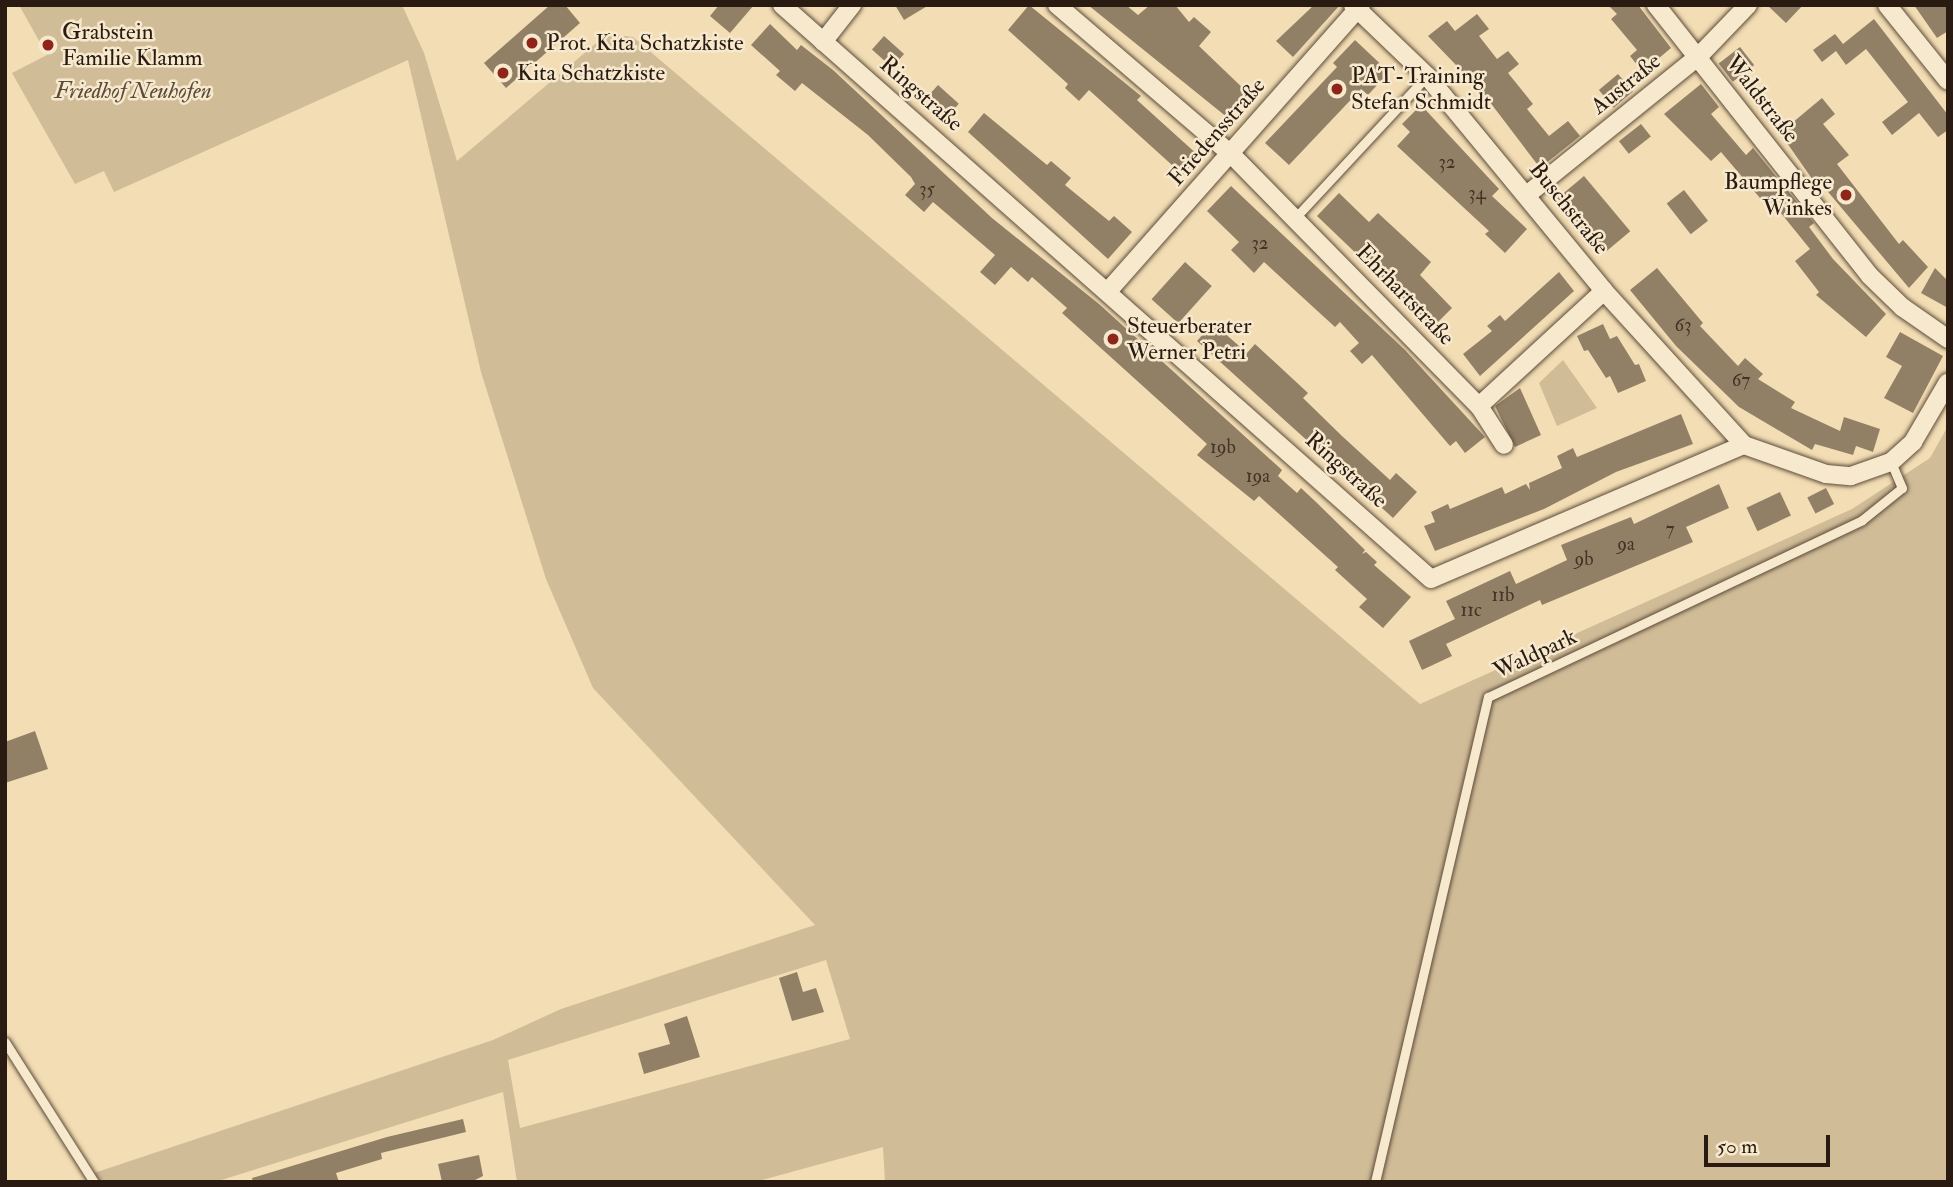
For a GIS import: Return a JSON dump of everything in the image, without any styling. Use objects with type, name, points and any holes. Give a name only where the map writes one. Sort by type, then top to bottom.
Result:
[{"type":"street","name":"Ringstraße","points":[[782,5],[1109,290],[1431,579],[1744,444]]},
{"type":"street","points":[[823,42],[852,5]]},
{"type":"street","name":"Ehrhartstraße","points":[[1056,5],[1231,154],[1479,406],[1504,445]]},
{"type":"street","name":"Waldstraße","points":[[1656,5],[1870,276],[1902,307],[1948,339]]},
{"type":"street","name":"Austraße","points":[[1528,194],[1698,57],[1748,5]]},
{"type":"street","points":[[1887,5],[1948,81]]},
{"type":"street","name":"Friedensstraße","points":[[1109,290],[1231,154],[1357,7]]},
{"type":"street","name":"Buschstraße","points":[[1357,7],[1427,76],[1528,194],[1604,291],[1744,444]]},
{"type":"street","points":[[1479,406],[1604,291]]},
{"type":"street","points":[[1744,444],[1826,474],[1851,476],[1891,462],[1913,442],[1948,382]]},
{"type":"lane","points":[[1295,218],[1427,76]]},
{"type":"lane","name":"Waldpark","points":[[1375,1182],[1488,697],[1862,520],[1902,488],[1891,462]]},
{"type":"lane","points":[[5,1042],[94,1182]]},
{"type":"green space","name":"Friedhof Neuhofen","points":[[19,5],[402,5],[424,53],[457,161],[607,34],[633,37],[1420,704],[1852,509],[1930,458],[1948,426],[1948,1182],[885,1182],[883,1147],[755,1182],[517,1182],[503,1092],[215,1182],[100,1182],[94,1173],[493,1040],[561,1009],[815,925],[593,688],[546,579],[481,372],[408,60],[114,192],[104,171],[75,184],[12,73],[47,55]],"holes":[[[826,960],[850,1039],[520,1128],[508,1060]]]},
{"type":"green space","points":[[1563,360],[1597,408],[1557,426],[1539,383]]},
{"type":"building","name":"Prot. Kita Schatzkiste","points":[[550,5],[565,5],[580,23],[506,88],[484,63]]},
{"type":"building","points":[[719,5],[754,5],[730,33],[710,16]]},
{"type":"building","points":[[895,5],[929,5],[904,20]]},
{"type":"building","points":[[1029,5],[1141,96],[1137,100],[1199,156],[1183,175],[1089,90],[1079,101],[1065,88],[1068,84],[1008,30]]},
{"type":"building","points":[[1088,5],[1126,5],[1138,15],[1150,5],[1175,5],[1189,22],[1194,17],[1211,32],[1199,46],[1249,94],[1228,118]]},
{"type":"building","points":[[1314,5],[1340,5],[1293,57],[1276,41]]},
{"type":"building","points":[[1608,5],[1638,5],[1671,48],[1652,64],[1647,58],[1638,66],[1630,56],[1637,50],[1611,19],[1617,14]]},
{"type":"building","points":[[1767,5],[1803,5],[1786,23]]},
{"type":"building","points":[[1914,5],[1948,5],[1948,31],[1937,38]]},
{"type":"building","points":[[1477,14],[1489,29],[1479,36],[1497,59],[1508,51],[1519,64],[1508,73],[1533,104],[1527,109],[1549,136],[1568,121],[1580,136],[1540,168],[1483,93],[1428,36],[1447,21],[1455,31]]},
{"type":"building","points":[[1874,19],[1948,115],[1948,130],[1938,137],[1919,113],[1892,135],[1882,122],[1908,102],[1866,49],[1846,65],[1836,51],[1822,62],[1813,50],[1835,34],[1843,44]]},
{"type":"building","points":[[770,24],[797,50],[801,45],[833,70],[992,218],[1099,304],[1282,470],[1278,476],[1297,493],[1301,488],[1365,550],[1362,554],[1366,552],[1377,562],[1374,565],[1411,597],[1383,628],[1359,607],[1367,599],[1335,570],[1338,567],[1259,496],[1254,501],[1197,455],[1207,444],[1062,313],[1067,308],[1032,277],[1028,282],[1011,267],[995,285],[980,272],[995,255],[933,202],[924,212],[905,195],[915,184],[911,177],[868,135],[802,83],[795,91],[776,75],[780,71],[751,45]]},
{"type":"building","points":[[884,36],[904,54],[892,67],[872,49]]},
{"type":"building","points":[[1355,40],[1389,72],[1368,95],[1361,89],[1289,165],[1265,143],[1337,67],[1333,63]]},
{"type":"building","points":[[1740,47],[1754,65],[1733,82],[1719,64]]},
{"type":"building","points":[[1618,74],[1633,92],[1614,108],[1599,90]]},
{"type":"building","points":[[1701,84],[1719,107],[1711,114],[1746,155],[1753,148],[1814,223],[1809,227],[1833,259],[1886,314],[1866,337],[1816,295],[1819,292],[1795,261],[1810,249],[1776,207],[1771,211],[1721,152],[1711,161],[1664,114]]},
{"type":"building","points":[[938,85],[959,104],[947,117],[926,98]]},
{"type":"building","points":[[1822,98],[1835,114],[1823,124],[1849,155],[1837,164],[1899,244],[1903,240],[1928,267],[1909,288],[1818,180],[1815,183],[1780,133]]},
{"type":"building","points":[[1421,105],[1499,189],[1492,196],[1527,229],[1505,253],[1485,234],[1489,231],[1397,146],[1410,132],[1402,124]]},
{"type":"building","points":[[984,113],[1047,165],[1051,161],[1071,178],[1065,185],[1109,221],[1114,216],[1132,232],[1108,259],[968,132]]},
{"type":"building","points":[[1641,124],[1651,137],[1629,154],[1619,141]]},
{"type":"building","points":[[1584,176],[1630,231],[1603,254],[1557,198]]},
{"type":"building","points":[[1231,186],[1405,350],[1485,437],[1465,453],[1456,441],[1450,446],[1372,355],[1362,364],[1350,351],[1359,343],[1340,322],[1335,327],[1264,262],[1254,273],[1231,250],[1239,242],[1207,211]]},
{"type":"building","points":[[1684,190],[1708,221],[1691,234],[1667,204]]},
{"type":"building","points":[[1339,193],[1369,222],[1378,213],[1431,262],[1420,275],[1452,308],[1433,327],[1317,216]]},
{"type":"building","points":[[1185,262],[1212,286],[1178,323],[1152,299]]},
{"type":"building","points":[[1657,268],[1703,323],[1700,326],[1738,366],[1745,358],[1763,374],[1758,379],[1795,402],[1791,408],[1840,431],[1844,417],[1880,429],[1873,452],[1856,446],[1853,455],[1815,444],[1812,450],[1739,407],[1676,346],[1630,290]]},
{"type":"building","points":[[1935,268],[1948,281],[1948,308],[1921,293]]},
{"type":"building","points":[[1559,272],[1574,291],[1480,376],[1463,354],[1492,331],[1487,326],[1500,315],[1505,321]]},
{"type":"building","points":[[1213,323],[1247,353],[1255,344],[1308,393],[1303,398],[1390,480],[1396,473],[1417,492],[1393,518],[1197,341]]},
{"type":"building","points":[[1603,324],[1610,339],[1617,336],[1635,365],[1639,364],[1646,381],[1618,393],[1610,376],[1606,378],[1588,350],[1584,351],[1577,336]]},
{"type":"building","points":[[1900,332],[1943,356],[1913,413],[1884,398],[1902,366],[1886,357]]},
{"type":"building","points":[[1520,388],[1541,435],[1515,447],[1495,406]]},
{"type":"building","points":[[1681,414],[1693,444],[1616,472],[1544,509],[1435,551],[1424,526],[1435,522],[1431,512],[1448,504],[1450,509],[1502,487],[1505,494],[1526,484],[1530,490],[1529,483],[1562,468],[1557,456],[1573,448],[1577,457]]},
{"type":"building","points":[[1719,484],[1729,508],[1686,527],[1693,542],[1542,605],[1540,600],[1446,644],[1452,656],[1422,670],[1409,641],[1455,619],[1446,601],[1510,571],[1516,584],[1567,560],[1561,545],[1631,517],[1634,524]]},
{"type":"building","points":[[1826,488],[1834,504],[1815,514],[1807,498]]},
{"type":"building","points":[[1780,492],[1791,516],[1757,531],[1746,508]]},
{"type":"building","points":[[35,731],[48,769],[5,783],[5,742]]},
{"type":"building","points":[[797,972],[803,992],[816,988],[824,1012],[792,1021],[779,978]]},
{"type":"building","points":[[687,1016],[700,1057],[644,1074],[638,1053],[670,1044],[664,1024]]},
{"type":"building","points":[[463,1119],[466,1132],[381,1153],[382,1159],[336,1173],[339,1182],[253,1182],[252,1178],[387,1137]]},
{"type":"building","points":[[479,1155],[483,1176],[471,1182],[442,1182],[438,1164]]},
{"type":"place","name":"Prot. Kita Schatzkiste","points":[[532,43]]},
{"type":"place","name":"Grabstein Familie Klamm","points":[[48,45]]},
{"type":"place","name":"Kita Schatzkiste","points":[[503,73]]},
{"type":"place","name":"PAT-Training Stefan Schmidt","points":[[1337,89]]},
{"type":"place","name":"Baumpflege Winkes","points":[[1846,195]]},
{"type":"place","name":"Steuerberater Werner Petri","points":[[1113,339]]}]
